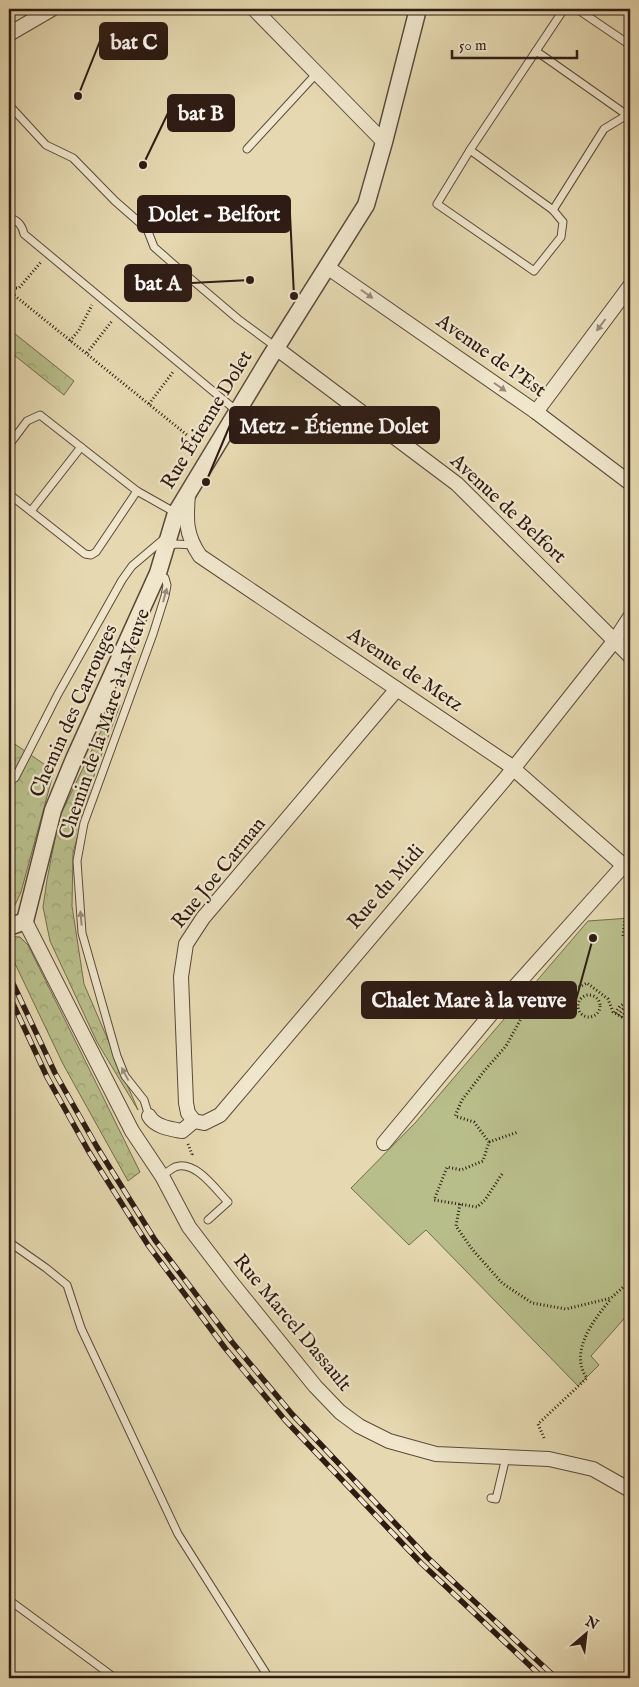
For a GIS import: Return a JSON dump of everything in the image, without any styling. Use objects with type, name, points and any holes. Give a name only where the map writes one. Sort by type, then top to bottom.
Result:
[{"type":"street","points":[[9,34],[52,9]]},
{"type":"street","points":[[254,9],[384,142]]},
{"type":"street","name":"Rue Étienne Dolet","points":[[167,541],[176,513],[366,204],[418,9]]},
{"type":"street","name":"Avenue de l'Est","points":[[327,267],[536,412],[630,483]]},
{"type":"street","points":[[536,412],[630,286]]},
{"type":"street","name":"Avenue de Belfort","points":[[276,348],[457,484],[630,656]]},
{"type":"street","name":"Avenue de Metz","points":[[188,494],[186,518],[188,531],[193,545],[200,556],[514,768],[627,868]]},
{"type":"street","name":"Chemin des Carrouges","points":[[25,921],[53,810],[158,573],[167,541]]},
{"type":"street","name":"Rue du Midi","points":[[149,1116],[152,1120],[163,1126],[182,1131],[194,1121],[204,1123],[220,1114],[514,768],[615,640],[630,617]]},
{"type":"street","name":"Rue Joe Carman","points":[[194,1121],[188,1113],[186,1102],[181,977],[186,944],[203,918],[397,689]]},
{"type":"street","points":[[384,1143],[496,1008],[627,868]]},
{"type":"street","points":[[9,927],[25,921]]},
{"type":"street","name":"Rue Marcel Dassault","points":[[25,921],[132,1131],[162,1176],[189,1227],[315,1386],[340,1412],[359,1426],[388,1441],[436,1454],[550,1459],[594,1469],[629,1487]]},
{"type":"lane","points":[[470,150],[553,210],[563,222],[561,237],[534,271],[437,204],[470,150],[564,9]]},
{"type":"lane","points":[[577,9],[630,45]]},
{"type":"lane","points":[[536,51],[628,116],[604,129],[553,210]]},
{"type":"lane","points":[[247,149],[317,72]]},
{"type":"lane","points":[[10,106],[46,145],[73,158],[114,201],[147,229],[154,247],[238,319],[276,348]]},
{"type":"lane","points":[[9,218],[14,219],[22,226],[24,234],[238,412]]},
{"type":"lane","points":[[9,445],[28,421],[40,415],[137,491],[176,513]]},
{"type":"lane","points":[[31,512],[81,447]]},
{"type":"lane","points":[[9,494],[85,554],[91,555],[96,552],[137,491]]},
{"type":"lane","points":[[15,778],[58,694],[122,580],[132,566],[167,541],[176,544],[193,545]]},
{"type":"lane","name":"Chemin de la Mare à la Veuve","points":[[149,1116],[144,1100],[125,1076],[117,1056],[82,933],[77,861],[84,823],[165,596],[167,586],[165,578],[158,573]]},
{"type":"lane","points":[[162,1176],[176,1166],[196,1169],[228,1202],[208,1220]]},
{"type":"lane","points":[[9,1242],[67,1285],[81,1328],[178,1534],[269,1678]]},
{"type":"lane","points":[[491,1498],[496,1499],[506,1457]]},
{"type":"lane","points":[[9,1600],[115,1678]]},
{"type":"path","points":[[9,289],[19,288],[48,254]]},
{"type":"path","points":[[9,289],[187,435]]},
{"type":"path","points":[[70,340],[79,330],[97,295]]},
{"type":"path","points":[[86,354],[119,313]]},
{"type":"path","points":[[149,404],[180,363]]},
{"type":"path","points":[[623,936],[625,918]]},
{"type":"path","points":[[626,968],[630,982]]},
{"type":"path","points":[[489,1142],[474,1122],[455,1116],[462,1100],[506,1046],[523,1016],[546,998],[566,994],[587,983],[608,999],[620,1016],[630,1022]]},
{"type":"path","points":[[591,995],[599,1002],[598,1012],[592,1017],[585,1017],[579,1012],[579,1001],[584,996],[591,995]]},
{"type":"path","points":[[620,1016],[620,1006],[630,1000]]},
{"type":"path","points":[[620,1016],[630,1006]]},
{"type":"path","points":[[620,1016],[630,1013]]},
{"type":"path","points":[[489,1142],[518,1132]]},
{"type":"path","points":[[489,1142],[483,1161],[462,1170],[447,1167],[434,1200],[477,1207],[485,1200],[502,1174]]},
{"type":"path","points":[[460,1204],[456,1226],[472,1249],[502,1283],[532,1303],[566,1309],[612,1298]]},
{"type":"path","points":[[544,1438],[538,1424],[586,1378],[580,1359],[584,1337],[592,1322],[612,1298],[630,1281]]},
{"type":"green space","points":[[9,329],[74,381],[64,395],[9,351]]},
{"type":"green space","points":[[115,702],[120,705],[95,772],[73,853],[72,906],[84,984],[138,1110],[97,1042],[50,941],[43,907],[59,818]]},
{"type":"green space","points":[[9,740],[54,771],[21,892],[9,918]]},
{"type":"green space","points":[[630,918],[630,1312],[591,1356],[599,1365],[578,1386],[426,1230],[409,1245],[351,1188],[416,1122],[588,921]]},
{"type":"green space","points":[[9,936],[20,937],[28,945],[140,1172],[128,1181],[63,1064],[9,951]]},
{"type":"railway","points":[[9,975],[55,1073],[97,1147],[155,1240],[232,1342],[292,1414],[427,1557],[556,1678]]},
{"type":"railway","points":[[9,995],[47,1077],[89,1152],[148,1245],[225,1348],[285,1420],[421,1563],[543,1678]]},
{"type":"place","name":"bat C","points":[[78,96]]},
{"type":"place","name":"bat B","points":[[143,165]]},
{"type":"place","name":"bat A","points":[[250,280]]},
{"type":"place","name":"Dolet - Belfort","points":[[294,296]]},
{"type":"place","name":"Metz - Étienne Dolet","points":[[206,482]]},
{"type":"place","name":"Chalet Mare à la veuve","points":[[593,938]]}]
